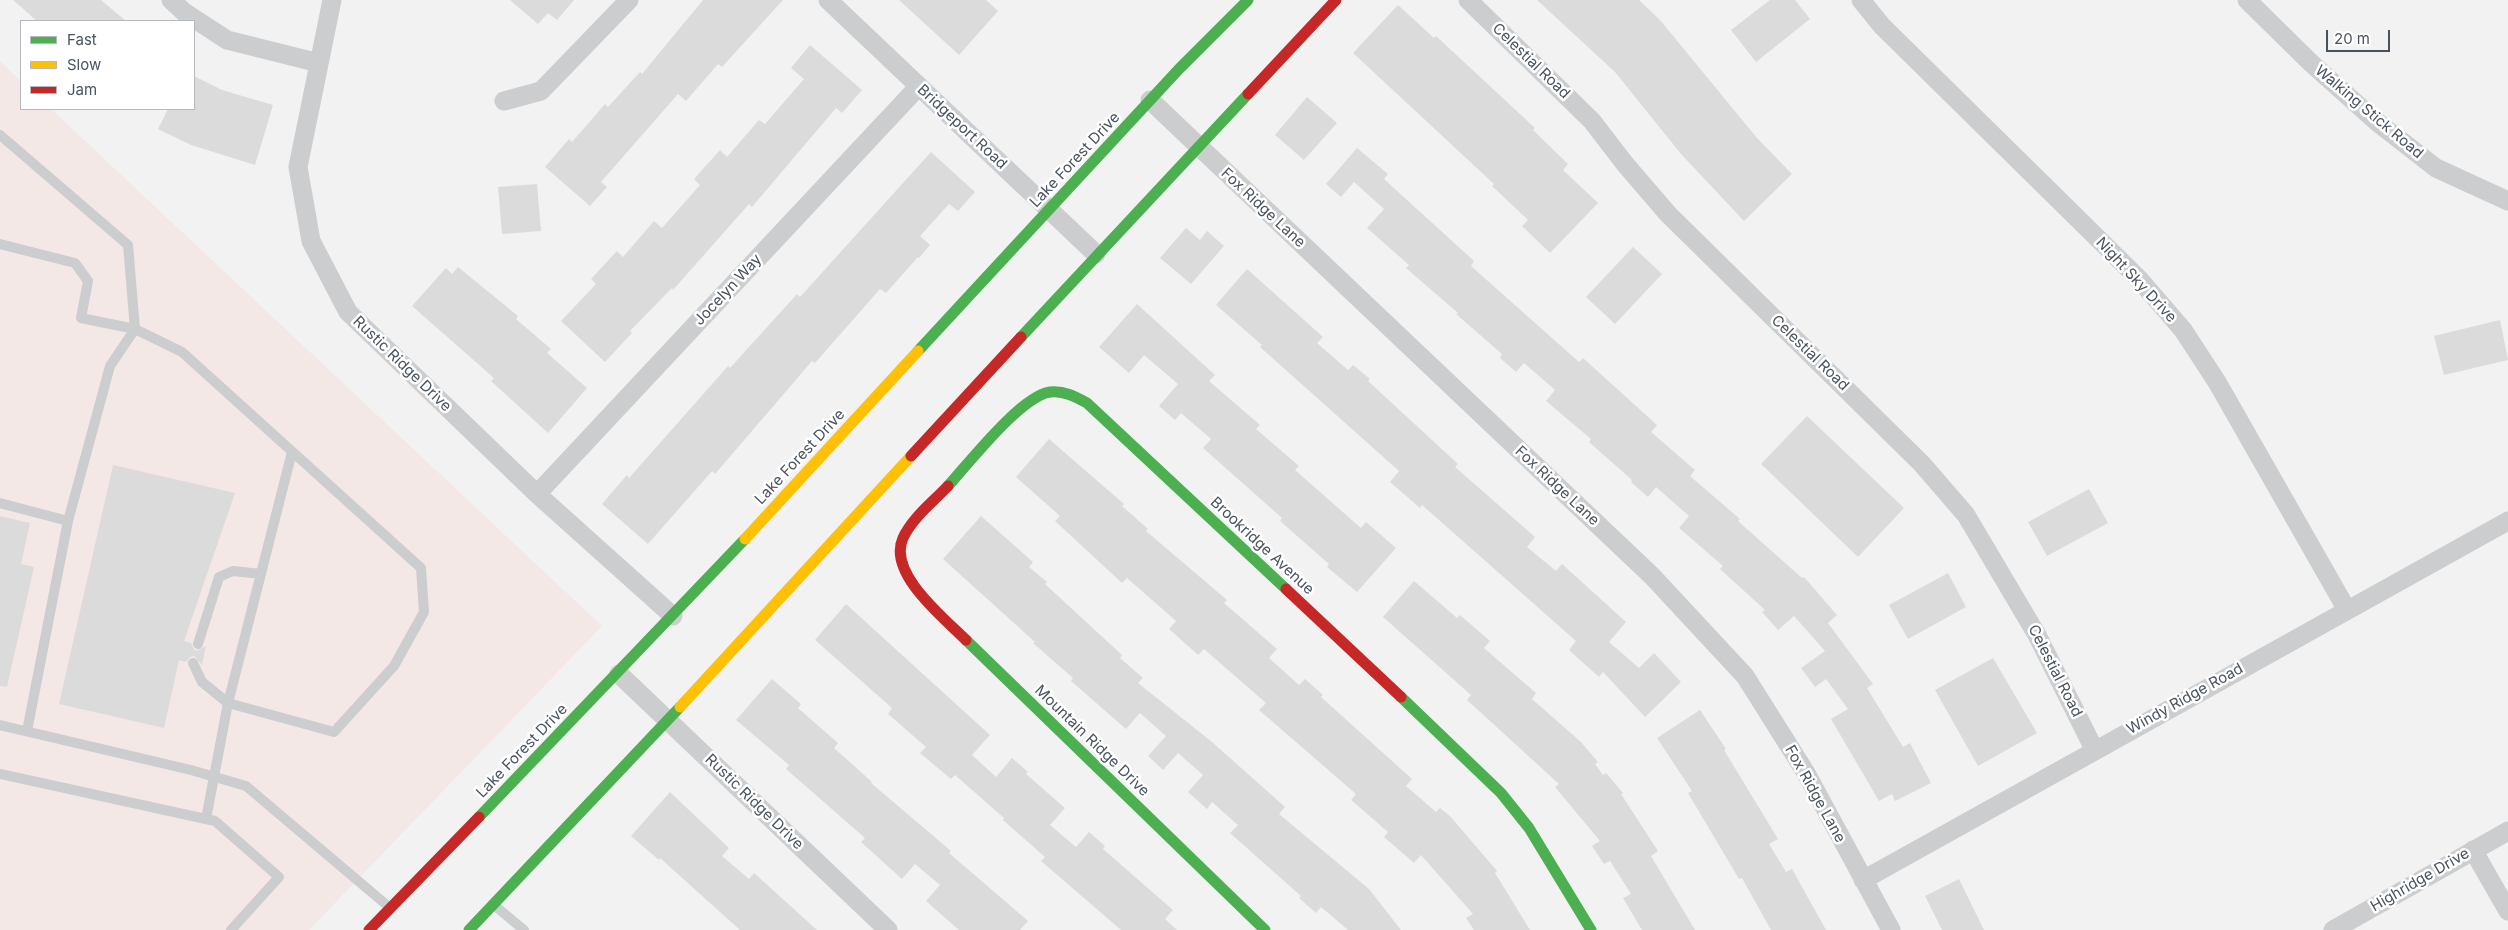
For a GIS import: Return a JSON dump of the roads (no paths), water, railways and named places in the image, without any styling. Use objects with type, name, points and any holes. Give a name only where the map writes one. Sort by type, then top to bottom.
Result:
[{"type":"main road","name":"Lake Forest Drive","points":[[369,930],[619,674],[1150,100],[1248,0]]},
{"type":"main road","points":[[469,930],[668,720],[1096,254],[1336,0]]},
{"type":"main road","name":"Brookridge Avenue","points":[[904,570],[901,542],[926,508],[1016,412],[1034,397],[1046,392],[1069,393],[1086,403],[1413,708],[1501,793],[1529,828],[1591,930]]},
{"type":"main road","name":"Mountain Ridge Drive","points":[[904,570],[931,606],[1265,930]]},
{"type":"street","points":[[171,0],[184,12],[227,40],[319,63]]},
{"type":"street","name":"Rustic Ridge Drive","points":[[332,0],[298,167],[311,241],[348,312],[537,494],[673,616]]},
{"type":"street","points":[[504,101],[541,90],[629,0]]},
{"type":"street","name":"Bridgeport Road","points":[[828,0],[1096,254]]},
{"type":"street","name":"Celestial Road","points":[[1468,0],[1592,121],[1625,164],[1668,214],[1922,464],[1966,515],[2037,635],[2094,749]]},
{"type":"street","name":"Night Sky Drive","points":[[1861,0],[1882,26],[2139,278],[2183,330],[2217,382],[2347,610]]},
{"type":"street","name":"Walking Stick Road","points":[[2247,0],[2363,109],[2436,168],[2508,201]]},
{"type":"street","name":"Jocelyn Way","points":[[537,494],[919,86]]},
{"type":"street","name":"Fox Ridge Lane","points":[[1150,100],[1652,576],[1745,676],[1806,774],[1862,880],[1891,930]]},
{"type":"street","name":"Windy Ridge Road","points":[[1862,880],[2094,749],[2508,521]]},
{"type":"street","name":"Rustic Ridge Drive","points":[[619,674],[888,930]]},
{"type":"street","name":"Highridge Drive","points":[[2333,930],[2508,831]]},
{"type":"street","points":[[2473,850],[2508,911]]},
{"type":"lane","points":[[0,135],[128,245],[134,329],[110,366],[68,521],[27,731]]},
{"type":"lane","points":[[0,244],[75,263],[88,280],[81,318],[134,329],[182,352],[421,568],[424,612],[394,666],[334,732],[228,702],[202,682],[194,663]]},
{"type":"lane","points":[[206,819],[228,702],[292,452]]},
{"type":"lane","points":[[0,503],[68,521]]},
{"type":"lane","points":[[198,644],[219,577],[233,571],[261,574]]},
{"type":"lane","points":[[0,725],[246,786],[390,908]]},
{"type":"lane","points":[[0,774],[215,821],[278,877],[231,930]]},
{"type":"lane","points":[[493,904],[524,930]]}]
